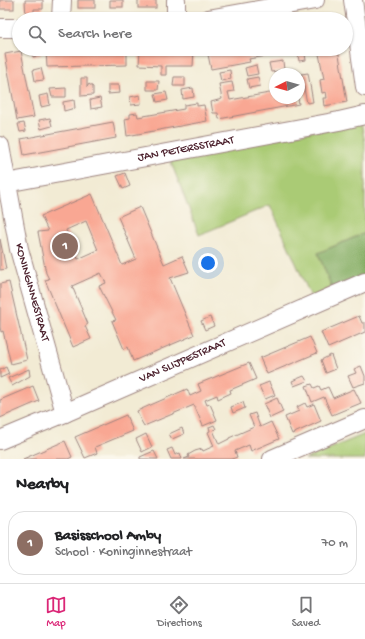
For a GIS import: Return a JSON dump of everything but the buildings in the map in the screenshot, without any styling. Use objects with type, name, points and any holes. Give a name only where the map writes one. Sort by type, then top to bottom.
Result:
[{"type":"street","points":[[61,12],[62,0]]},
{"type":"street","points":[[176,0],[176,12]]},
{"type":"street","points":[[247,12],[315,0]]},
{"type":"street","points":[[353,0],[365,87]]},
{"type":"street","points":[[0,28],[12,28]]},
{"type":"street","name":"JAN PETERSSTRAAT","points":[[6,183],[340,122],[365,115]]},
{"type":"street","name":"KONINGINNESTRAAT","points":[[0,146],[19,249],[65,413]]},
{"type":"street","name":"VAN SLIJPESTRAAT","points":[[0,440],[365,282]]},
{"type":"street","points":[[272,459],[365,419]]},
{"type":"green space","points":[[361,123],[365,142],[365,233],[318,253],[332,288],[311,297],[270,205],[199,235],[169,157]]},
{"type":"green space","points":[[365,233],[365,275],[332,288],[318,253]]},
{"type":"green space","points":[[365,434],[365,459],[305,459]]},
{"type":"place","name":"Basisschool Amby","points":[[65,246]]}]
